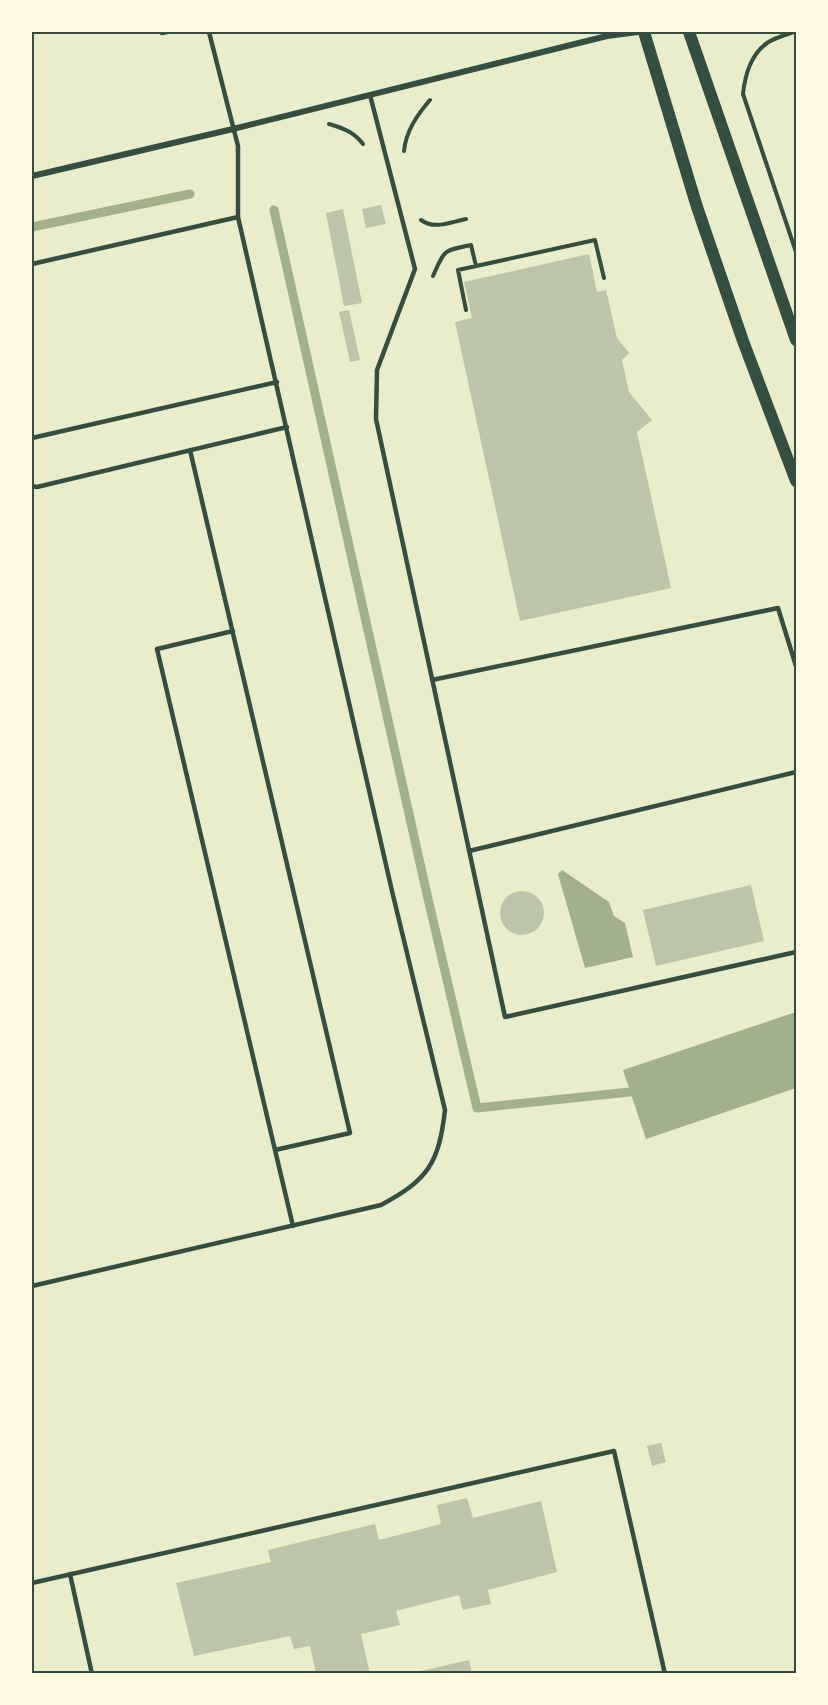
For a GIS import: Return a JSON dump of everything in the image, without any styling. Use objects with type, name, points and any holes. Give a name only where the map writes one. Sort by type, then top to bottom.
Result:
[{"type":"main road","points":[[644,32],[700,218],[796,481]]},
{"type":"main road","points":[[688,32],[796,340]]},
{"type":"street","points":[[32,176],[596,39],[638,32]]},
{"type":"lane","points":[[32,1286],[381,1206],[408,1191],[429,1169],[442,1141],[445,1110],[392,891],[238,217],[237,146],[209,32]]},
{"type":"lane","points":[[370,95],[414,269],[377,370],[376,419],[505,1017],[796,952]]},
{"type":"lane","points":[[32,264],[238,217]]},
{"type":"lane","points":[[32,438],[277,382]]},
{"type":"lane","points":[[32,486],[37,487],[287,428]]},
{"type":"lane","points":[[190,450],[350,1133],[275,1150]]},
{"type":"lane","points":[[432,680],[778,608],[796,666]]},
{"type":"lane","points":[[233,631],[157,649],[293,1226]]},
{"type":"lane","points":[[469,851],[796,772]]},
{"type":"lane","points":[[32,1583],[614,1451],[664,1674]]},
{"type":"lane","points":[[69,1574],[92,1674]]},
{"type":"path","points":[[794,32],[766,43],[745,74],[743,94],[796,252]]},
{"type":"path","points":[[406,159],[404,150],[407,136],[420,112],[431,99]]},
{"type":"path","points":[[418,209],[421,220],[435,226],[466,219]]},
{"type":"path","points":[[466,310],[458,270],[595,240],[604,278]]},
{"type":"path","points":[[430,285],[446,250],[471,245],[476,266]]},
{"type":"shaded area","points":[[562,870],[609,902],[614,916],[625,923],[633,957],[585,968],[558,874]]},
{"type":"shaded area","points":[[796,1012],[796,1088],[646,1139],[623,1070]]},
{"type":"building","points":[[381,205],[386,224],[366,228],[362,209]]},
{"type":"building","points":[[343,209],[362,303],[344,306],[326,213]]},
{"type":"building","points":[[589,254],[597,292],[606,290],[617,338],[629,353],[622,360],[629,392],[652,420],[637,432],[671,588],[520,621],[455,322],[472,318],[464,282]]},
{"type":"building","points":[[349,310],[360,360],[350,362],[339,312]]},
{"type":"building","points":[[751,885],[764,941],[656,966],[643,910]]},
{"type":"building","points":[[522,891],[538,897],[544,913],[538,929],[522,935],[506,929],[500,913],[506,897]]},
{"type":"building","points":[[661,1443],[666,1462],[652,1466],[647,1446]]},
{"type":"building","points":[[467,1498],[473,1518],[541,1501],[557,1572],[488,1590],[491,1604],[463,1610],[459,1595],[396,1611],[400,1625],[361,1634],[370,1674],[316,1674],[310,1646],[294,1649],[290,1636],[194,1656],[176,1583],[271,1562],[268,1550],[375,1524],[379,1540],[441,1524],[437,1505]]},
{"type":"building","points":[[469,1660],[472,1674],[412,1674],[412,1673]]},
{"type":"waterway","points":[[32,227],[190,194]]},
{"type":"waterway","points":[[274,210],[477,1108],[630,1092]]}]
